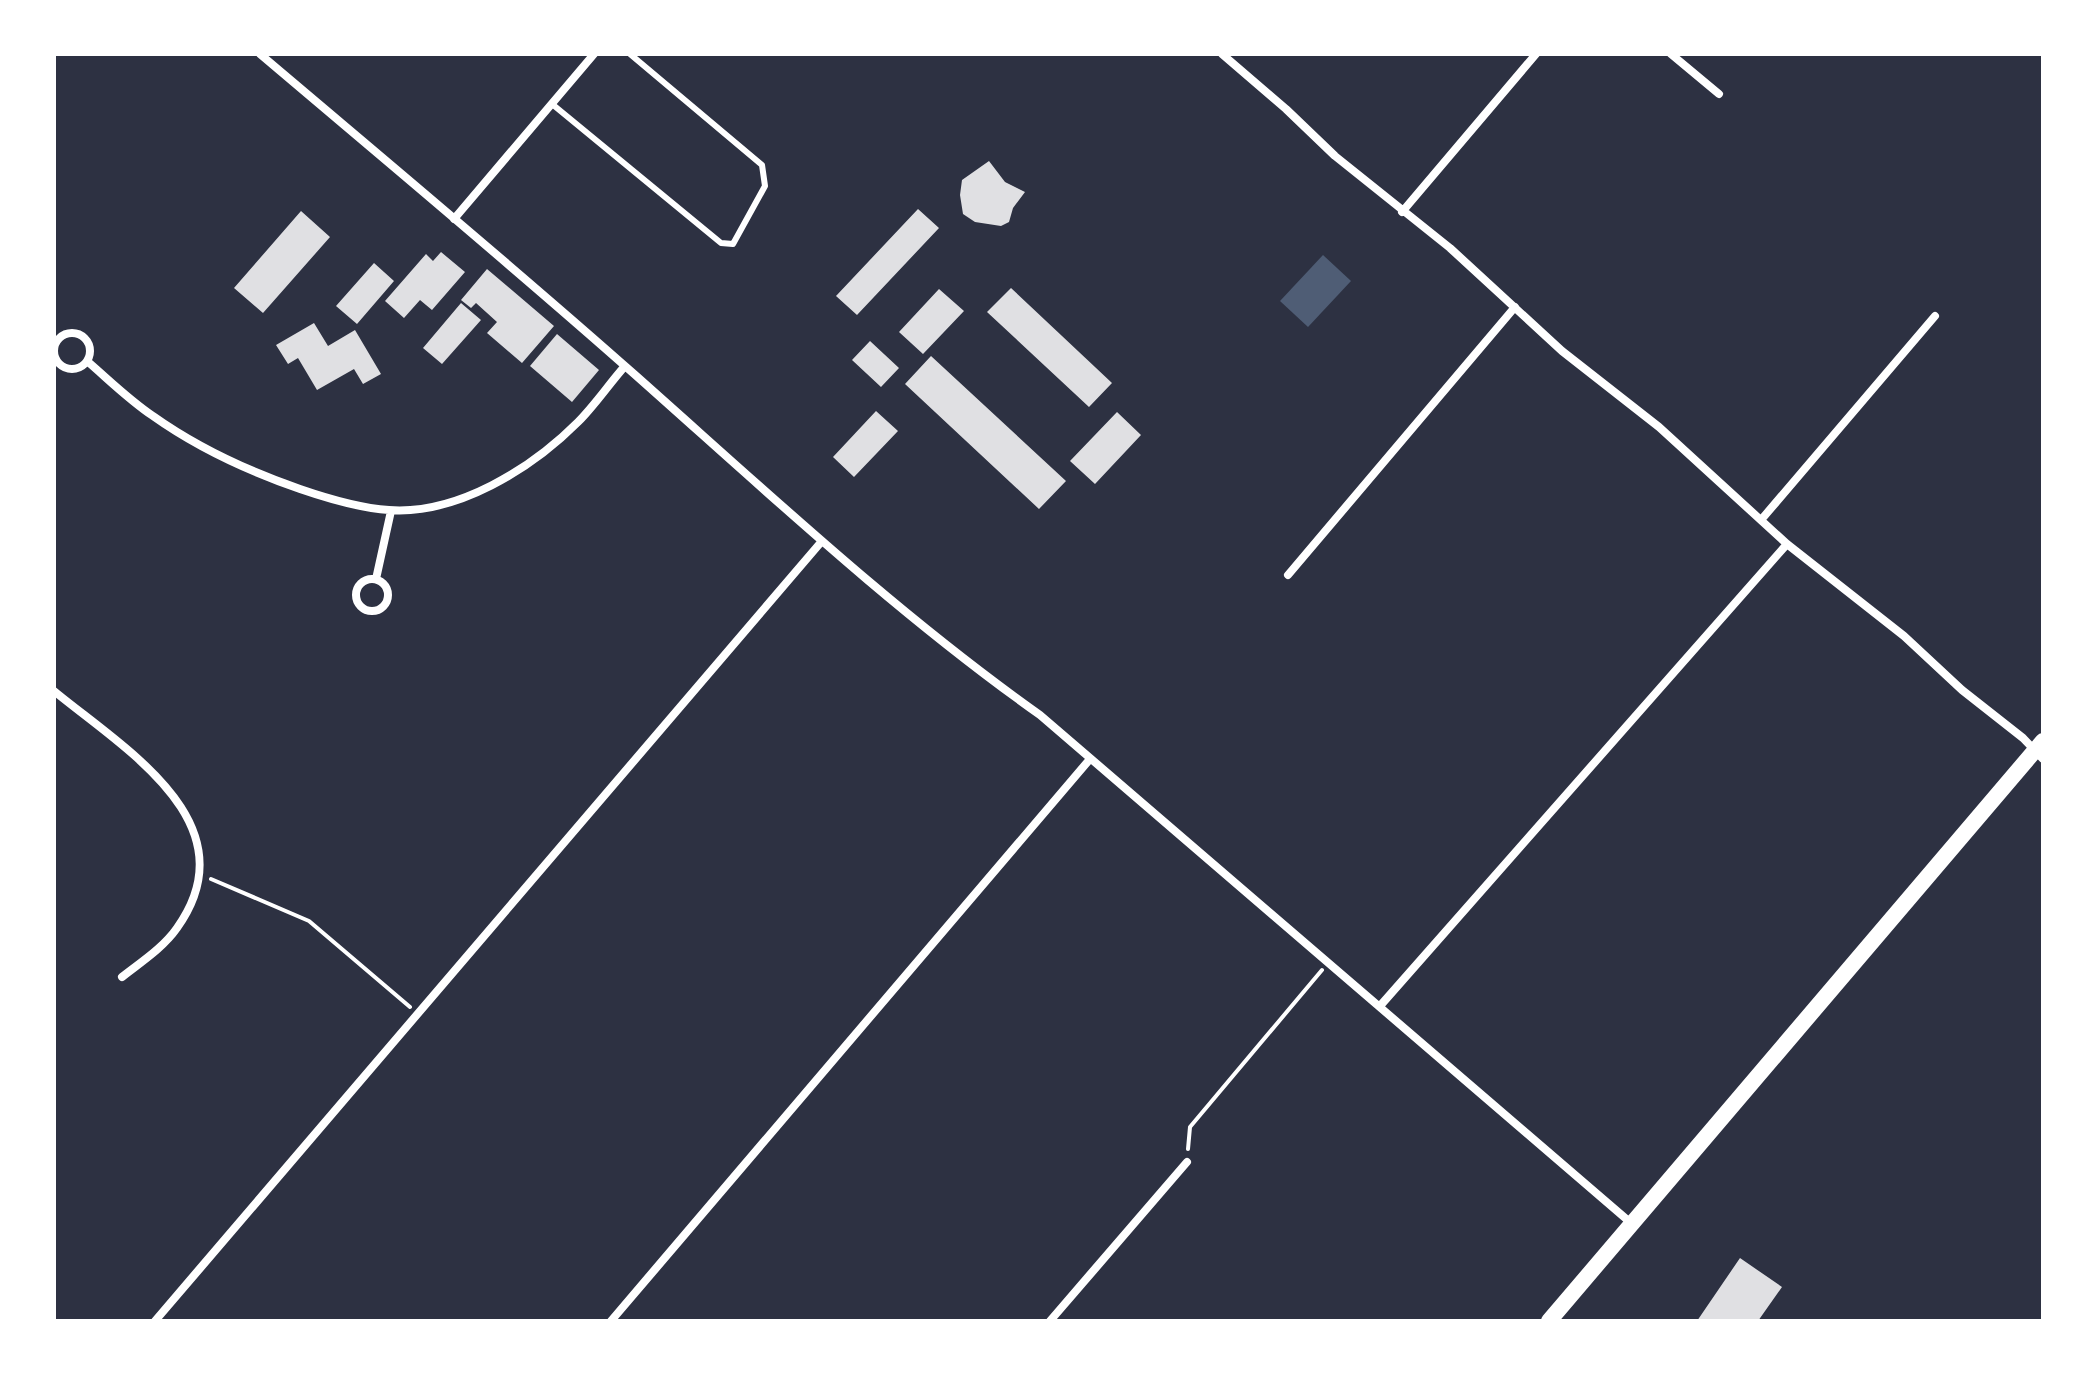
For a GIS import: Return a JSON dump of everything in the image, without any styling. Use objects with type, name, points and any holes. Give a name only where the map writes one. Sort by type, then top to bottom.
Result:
[{"type":"main road","points":[[1549,1321],[2040,750]]},
{"type":"street","points":[[260,54],[625,366],[822,541],[975,669],[1040,715],[1631,1223]]},
{"type":"street","points":[[454,219],[594,54]]},
{"type":"street","points":[[1222,54],[1335,156],[1450,248],[1562,351],[1700,462],[1787,544],[1904,636],[1962,690],[2040,750]]},
{"type":"street","points":[[1402,212],[1536,54]]},
{"type":"street","points":[[1671,54],[1719,94]]},
{"type":"street","points":[[1288,575],[1515,307]]},
{"type":"street","points":[[1761,520],[1935,316]]},
{"type":"street","points":[[65,334],[82,336],[89,345],[87,361],[71,369],[60,364],[54,354],[56,342],[65,334]]},
{"type":"street","points":[[87,361],[150,414],[219,456],[324,497],[391,511],[458,499],[508,477],[580,420],[625,366]]},
{"type":"street","points":[[376,579],[391,511]]},
{"type":"street","points":[[155,1321],[822,541]]},
{"type":"street","points":[[1380,1006],[1787,544]]},
{"type":"street","points":[[376,579],[386,585],[388,601],[380,609],[370,611],[358,602],[356,592],[366,580],[376,579]]},
{"type":"street","points":[[54,691],[163,781],[193,827],[197,876],[194,893],[178,927],[163,944],[122,977]]},
{"type":"street","points":[[611,1321],[1090,759]]},
{"type":"street","points":[[1050,1321],[1187,1162]]},
{"type":"lane","points":[[552,104],[721,243],[733,244],[765,186],[762,165],[630,54]]},
{"type":"path","points":[[197,876],[218,881],[309,921],[418,1014]]},
{"type":"path","points":[[1187,1162],[1190,1127],[1328,962]]},
{"type":"water","points":[[1323,255],[1351,281],[1308,327],[1280,301]]},
{"type":"building","points":[[989,161],[1005,182],[1025,192],[1013,208],[1009,222],[1001,226],[975,222],[963,214],[960,195],[962,180]]},
{"type":"building","points":[[918,209],[939,228],[857,315],[836,296]]},
{"type":"building","points":[[301,211],[330,237],[263,313],[234,288]]},
{"type":"building","points":[[441,252],[465,272],[432,310],[420,300],[404,318],[385,301],[426,254],[433,261]]},
{"type":"building","points":[[374,263],[394,281],[357,324],[336,306]]},
{"type":"building","points":[[487,269],[554,326],[522,363],[487,333],[497,322],[476,303],[471,308],[461,300]]},
{"type":"building","points":[[1011,288],[1112,383],[1089,407],[987,312]]},
{"type":"building","points":[[939,289],[964,311],[923,354],[899,332]]},
{"type":"building","points":[[461,303],[481,320],[442,364],[423,348]]},
{"type":"building","points":[[314,323],[328,346],[355,330],[381,374],[363,384],[354,369],[317,390],[298,358],[288,364],[276,345]]},
{"type":"building","points":[[557,334],[599,370],[572,402],[530,366]]},
{"type":"building","points":[[870,341],[899,368],[881,387],[852,360]]},
{"type":"building","points":[[931,356],[1066,481],[1039,509],[905,384]]},
{"type":"building","points":[[876,411],[898,431],[854,477],[833,457]]},
{"type":"building","points":[[1117,412],[1141,435],[1095,484],[1070,461]]},
{"type":"building","points":[[1740,1258],[1782,1287],[1758,1321],[1697,1321]]}]
